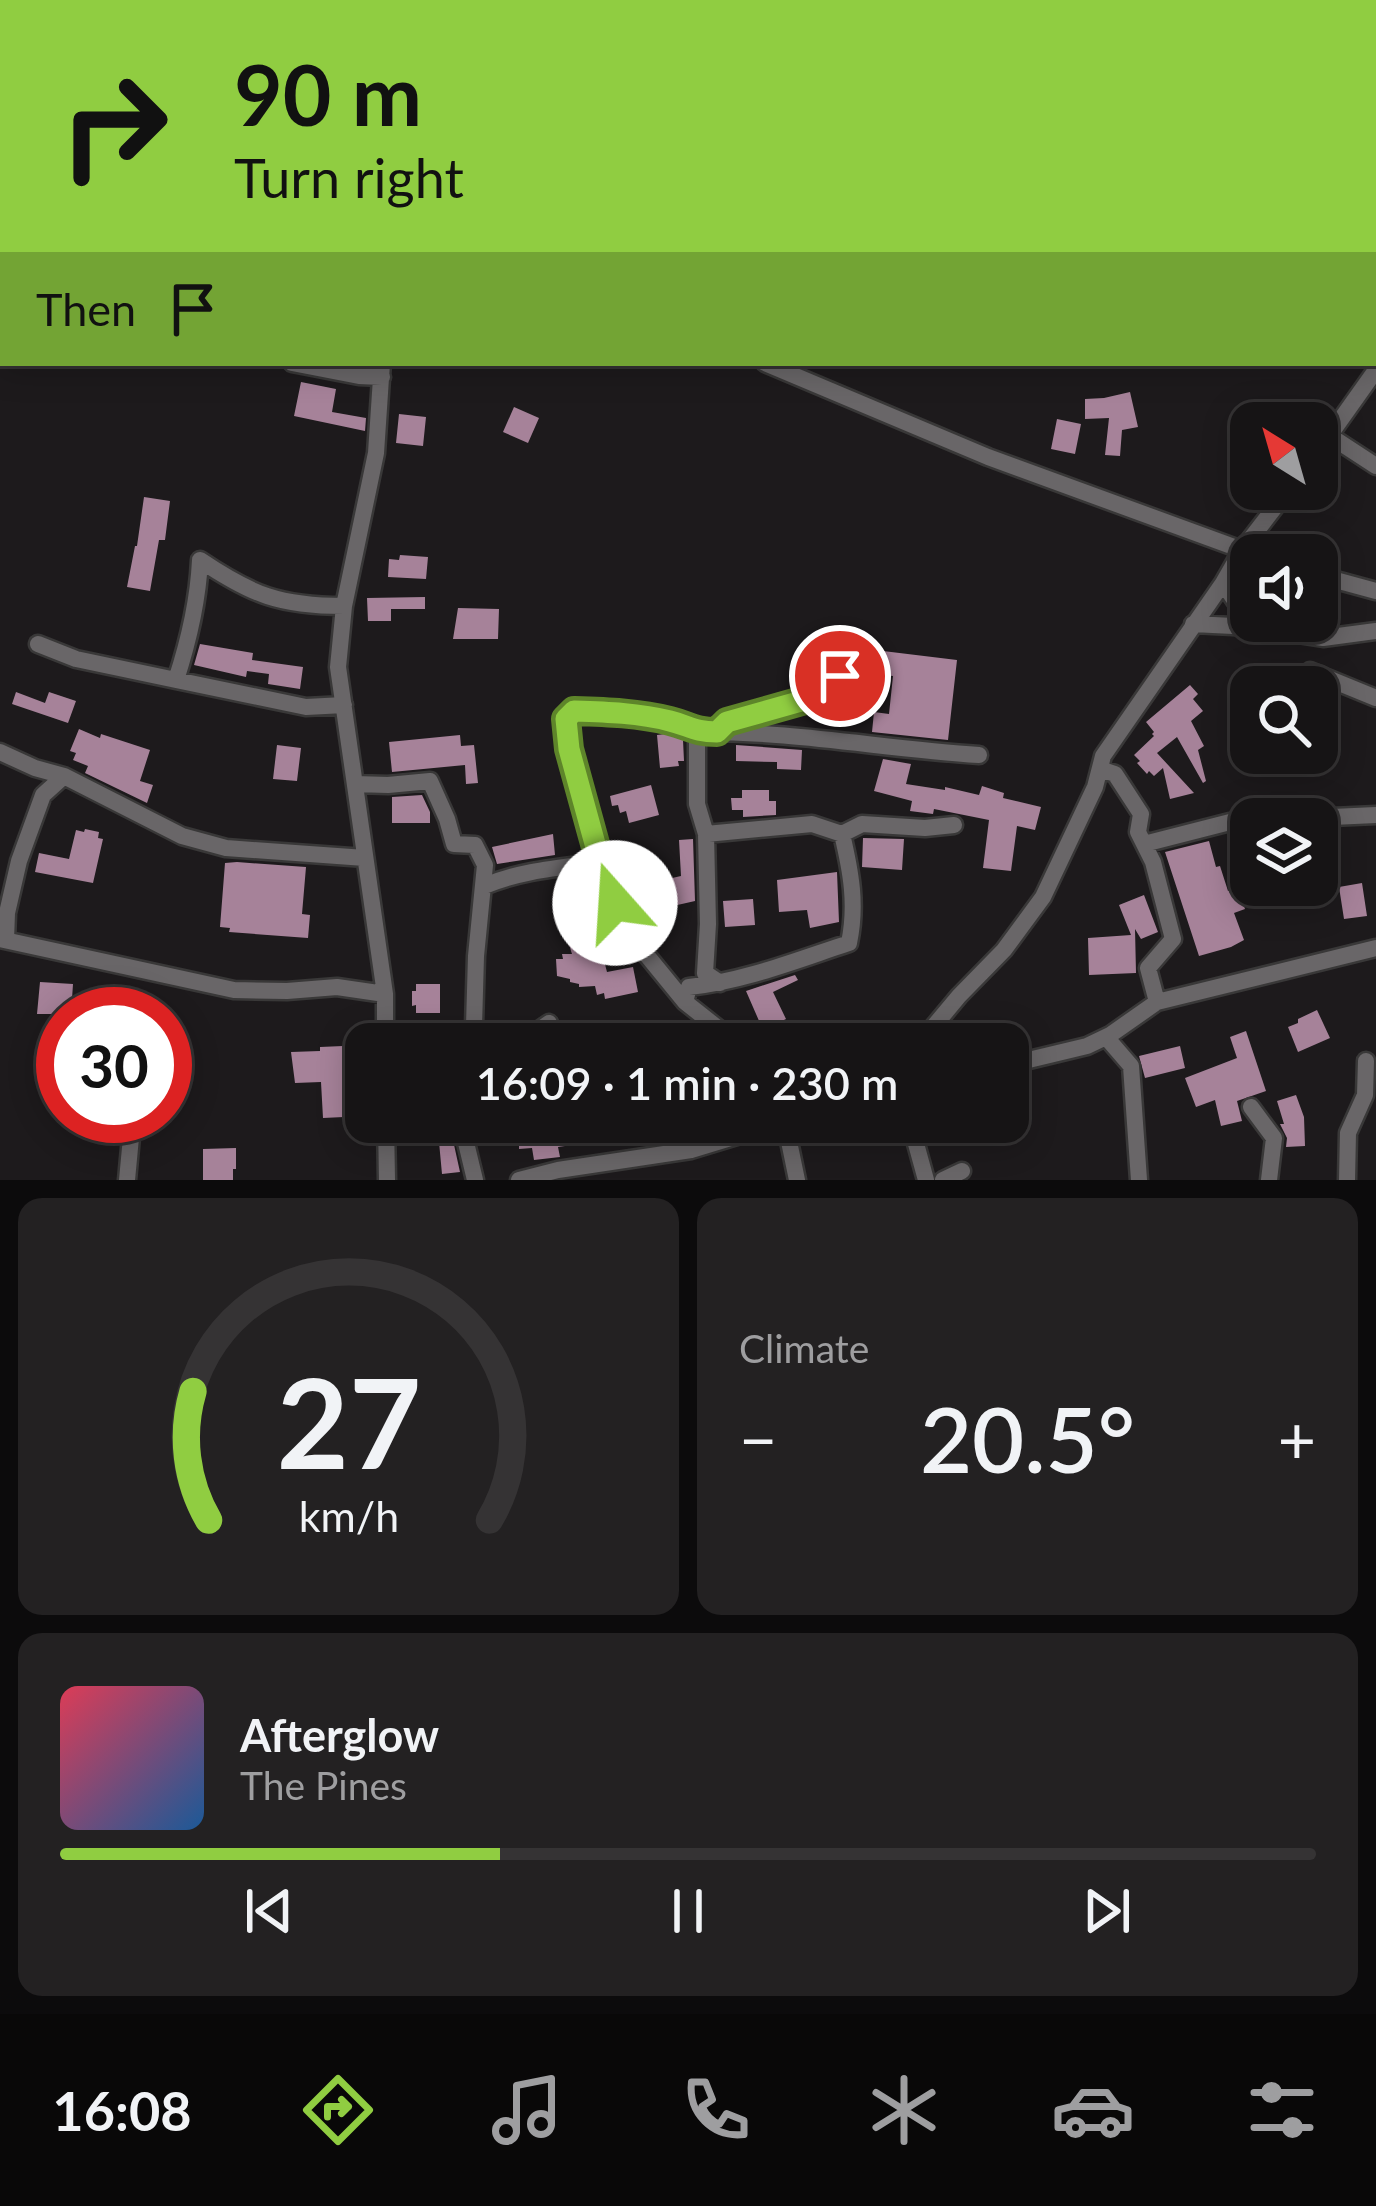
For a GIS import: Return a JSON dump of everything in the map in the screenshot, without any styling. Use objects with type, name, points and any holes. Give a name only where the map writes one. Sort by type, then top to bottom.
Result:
[{"type":"street","points":[[307,366],[358,376],[382,370],[376,453],[344,606],[338,667],[385,994],[385,1023]]},
{"type":"street","points":[[772,366],[988,458],[1230,545]]},
{"type":"street","points":[[1338,425],[1376,370]]},
{"type":"street","points":[[1338,441],[1376,466]]},
{"type":"street","points":[[176,680],[191,634],[200,560],[239,586],[268,598],[344,606]]},
{"type":"street","points":[[937,1023],[1004,950],[1043,897],[1095,787],[1103,756],[1230,575]]},
{"type":"street","points":[[1338,581],[1376,591]]},
{"type":"street","points":[[1223,583],[1230,593]]},
{"type":"street","points":[[198,598],[239,586]]},
{"type":"street","points":[[1193,624],[1230,626]]},
{"type":"street","points":[[1338,636],[1376,631]]},
{"type":"street","points":[[38,644],[76,659],[306,707],[344,705]]},
{"type":"street","points":[[707,732],[805,700],[840,676]]},
{"type":"street","points":[[1338,682],[1376,698]]},
{"type":"street","points":[[712,1023],[685,1002],[645,953],[594,863],[597,851],[569,749],[566,719],[574,711],[617,713],[707,732],[786,735],[979,755]]},
{"type":"street","points":[[707,732],[697,804],[706,834],[705,973],[720,983]]},
{"type":"street","points":[[0,752],[64,776],[182,836],[226,848],[365,858]]},
{"type":"street","points":[[1100,769],[1115,774],[1141,814],[1138,832],[1154,862],[1173,939],[1148,968],[1157,1002]]},
{"type":"street","points":[[64,776],[43,795],[20,861],[3,939],[234,990],[338,987],[385,994]]},
{"type":"street","points":[[355,784],[430,781],[454,844],[475,844],[485,865],[474,1023]]},
{"type":"street","points":[[1338,817],[1376,815]]},
{"type":"street","points":[[1144,844],[1230,822]]},
{"type":"street","points":[[706,834],[812,824],[842,834],[862,824],[954,825]]},
{"type":"street","points":[[685,1002],[689,986],[720,983],[849,943],[854,880],[842,834]]},
{"type":"street","points":[[484,886],[539,870],[594,863]]},
{"type":"street","points":[[1029,1060],[1087,1046],[1157,1002],[1376,948]]},
{"type":"street","points":[[1106,1036],[1131,1066],[1138,1180]]},
{"type":"street","points":[[1347,1180],[1348,1133],[1365,1095],[1366,1061]]},
{"type":"street","points":[[1251,1107],[1274,1138],[1270,1180]]},
{"type":"street","points":[[127,1180],[131,1143]]},
{"type":"street","points":[[386,1143],[387,1180]]},
{"type":"street","points":[[465,1143],[475,1180]]},
{"type":"street","points":[[519,1180],[558,1170],[600,1172],[714,1143]]},
{"type":"street","points":[[789,1143],[797,1180]]},
{"type":"street","points":[[916,1143],[926,1180]]},
{"type":"street","points":[[943,1180],[962,1171]]},
{"type":"building","points":[[301,382],[336,389],[332,412],[366,418],[365,431],[294,416]]},
{"type":"building","points":[[1130,392],[1138,427],[1122,430],[1120,456],[1105,455],[1109,418],[1085,419],[1085,399]]},
{"type":"building","points":[[514,407],[539,418],[528,443],[503,432]]},
{"type":"building","points":[[399,414],[426,417],[423,446],[396,443]]},
{"type":"building","points":[[1057,419],[1081,424],[1075,454],[1051,449]]},
{"type":"building","points":[[144,497],[170,501],[150,591],[127,587]]},
{"type":"building","points":[[400,555],[428,557],[426,579],[388,577],[389,559],[399,560]]},
{"type":"building","points":[[425,597],[425,609],[391,609],[391,621],[368,621],[367,598]]},
{"type":"building","points":[[458,608],[499,609],[498,639],[453,639]]},
{"type":"building","points":[[200,644],[253,653],[252,660],[303,667],[300,689],[268,684],[269,674],[247,671],[246,677],[194,665]]},
{"type":"building","points":[[883,651],[957,660],[948,740],[872,732],[874,712],[889,714],[893,676],[881,675]]},
{"type":"building","points":[[1190,685],[1203,711],[1191,721],[1204,746],[1198,750],[1206,781],[1203,783],[1177,737],[1157,753],[1194,793],[1170,799],[1163,768],[1154,776],[1147,774],[1134,755],[1154,736],[1146,722]]},
{"type":"building","points":[[16,692],[45,703],[49,692],[76,701],[68,723],[12,704]]},
{"type":"building","points":[[79,729],[150,750],[140,781],[153,785],[147,803],[85,773],[88,766],[73,760],[76,753],[70,751]]},
{"type":"building","points":[[460,735],[461,746],[474,745],[478,783],[466,784],[465,765],[392,772],[389,742]]},
{"type":"building","points":[[657,735],[683,740],[684,761],[678,761],[679,766],[660,768]]},
{"type":"building","points":[[277,745],[301,748],[297,781],[273,779]]},
{"type":"building","points":[[736,745],[802,750],[801,770],[777,769],[777,762],[736,761]]},
{"type":"building","points":[[883,759],[911,764],[906,784],[979,795],[982,786],[1004,793],[1003,798],[1041,807],[1035,830],[1017,826],[1011,871],[983,868],[989,820],[934,809],[933,814],[910,811],[912,801],[874,791]]},
{"type":"building","points":[[651,785],[659,815],[629,823],[626,811],[620,813],[618,805],[612,806],[610,796]]},
{"type":"building","points":[[742,790],[769,790],[769,801],[776,801],[776,815],[743,817],[743,810],[732,810],[731,798],[742,798]]},
{"type":"building","points":[[422,795],[430,823],[392,823],[392,797]]},
{"type":"building","points":[[76,830],[99,832],[98,838],[103,839],[93,883],[35,872],[39,853],[69,859]]},
{"type":"building","points":[[553,834],[555,855],[497,864],[492,847]]},
{"type":"building","points":[[863,838],[904,839],[902,870],[862,867]]},
{"type":"building","points":[[693,839],[695,901],[651,911],[653,916],[641,920],[623,889],[681,876],[679,840]]},
{"type":"building","points":[[1209,841],[1216,867],[1220,866],[1230,890],[1230,906],[1245,909],[1234,913],[1244,940],[1199,956],[1165,852]]},
{"type":"building","points":[[225,863],[306,867],[302,914],[310,915],[308,938],[229,932],[230,928],[220,927]]},
{"type":"building","points":[[837,872],[839,922],[810,928],[807,910],[779,912],[777,880]]},
{"type":"building","points":[[1362,883],[1367,916],[1344,919],[1339,887]]},
{"type":"building","points":[[1144,895],[1158,932],[1141,939],[1135,929],[1136,973],[1089,975],[1088,938],[1131,935],[1119,905]]},
{"type":"building","points":[[753,899],[755,925],[725,927],[723,901]]},
{"type":"building","points":[[595,926],[607,972],[633,967],[638,992],[605,999],[604,993],[597,995],[595,986],[579,987],[557,976],[556,959],[572,954],[566,935]]},
{"type":"building","points":[[795,975],[798,980],[773,992],[786,1019],[778,1023],[760,1023],[746,991]]},
{"type":"building","points":[[40,982],[73,984],[73,987],[40,987]]},
{"type":"building","points":[[416,984],[440,984],[440,1013],[416,1013],[412,991]]},
{"type":"building","points":[[1317,1010],[1330,1038],[1298,1052],[1288,1027]]},
{"type":"building","points":[[1246,1031],[1266,1091],[1237,1101],[1242,1121],[1221,1126],[1215,1100],[1196,1107],[1185,1078],[1237,1058],[1230,1037]]},
{"type":"building","points":[[345,1046],[344,1117],[323,1118],[321,1082],[295,1083],[291,1052],[320,1051],[320,1047]]},
{"type":"building","points":[[1180,1046],[1185,1068],[1145,1078],[1139,1056]]},
{"type":"building","points":[[1296,1095],[1304,1117],[1305,1146],[1286,1147],[1277,1101]]},
{"type":"building","points":[[439,1143],[454,1143],[460,1172],[442,1174]]},
{"type":"building","points":[[519,1143],[565,1146],[558,1147],[560,1157],[534,1160],[532,1148],[519,1149]]},
{"type":"building","points":[[236,1148],[233,1180],[203,1180],[203,1149]]},
{"type":"route","points":[[615,903],[594,863],[597,851],[569,749],[566,719],[574,711],[617,713],[717,732],[727,722],[805,700],[840,676]]}]
